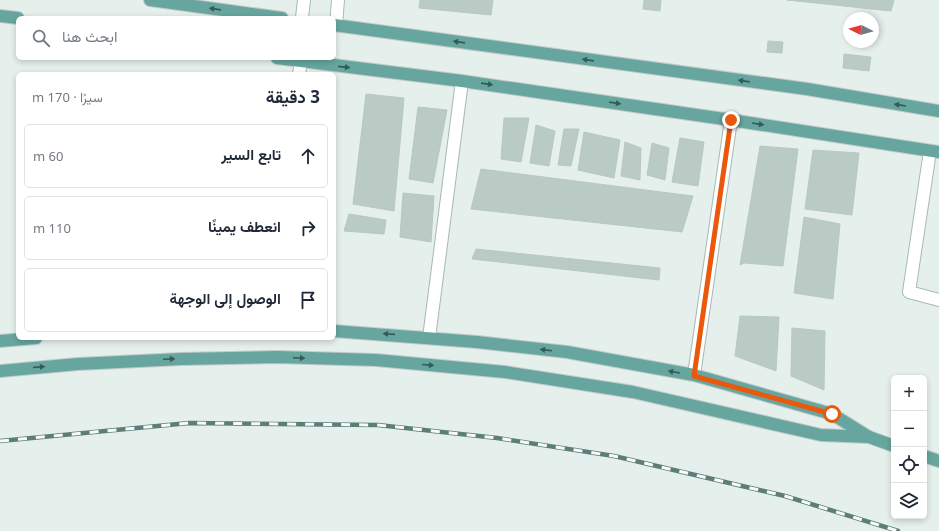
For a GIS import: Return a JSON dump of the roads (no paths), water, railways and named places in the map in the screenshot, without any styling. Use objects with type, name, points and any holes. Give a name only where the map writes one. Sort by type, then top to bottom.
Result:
[{"type":"main road","points":[[150,0],[267,16]]},
{"type":"main road","points":[[0,16],[16,18]]},
{"type":"main road","points":[[336,25],[807,89],[939,111]]},
{"type":"main road","points":[[289,60],[301,62],[326,70],[462,81],[731,120],[935,152]]},
{"type":"main road","points":[[336,331],[429,338],[567,352],[694,376],[832,414],[869,437],[891,445]]},
{"type":"main road","points":[[0,341],[16,340]]},
{"type":"main road","points":[[0,371],[78,364],[181,359],[277,357],[376,360],[505,372],[633,392],[821,435],[869,437]]},
{"type":"main road","points":[[927,457],[939,461]]},
{"type":"street","points":[[302,16],[304,0]]},
{"type":"street","points":[[336,17],[338,0]]},
{"type":"street","points":[[299,72],[301,62]]},
{"type":"street","points":[[429,338],[462,81]]},
{"type":"street","points":[[694,376],[731,120]]},
{"type":"street","points":[[935,152],[909,292],[939,300]]},
{"type":"railway","points":[[0,441],[189,423],[378,425],[497,438],[614,456],[785,496],[898,531]]}]
